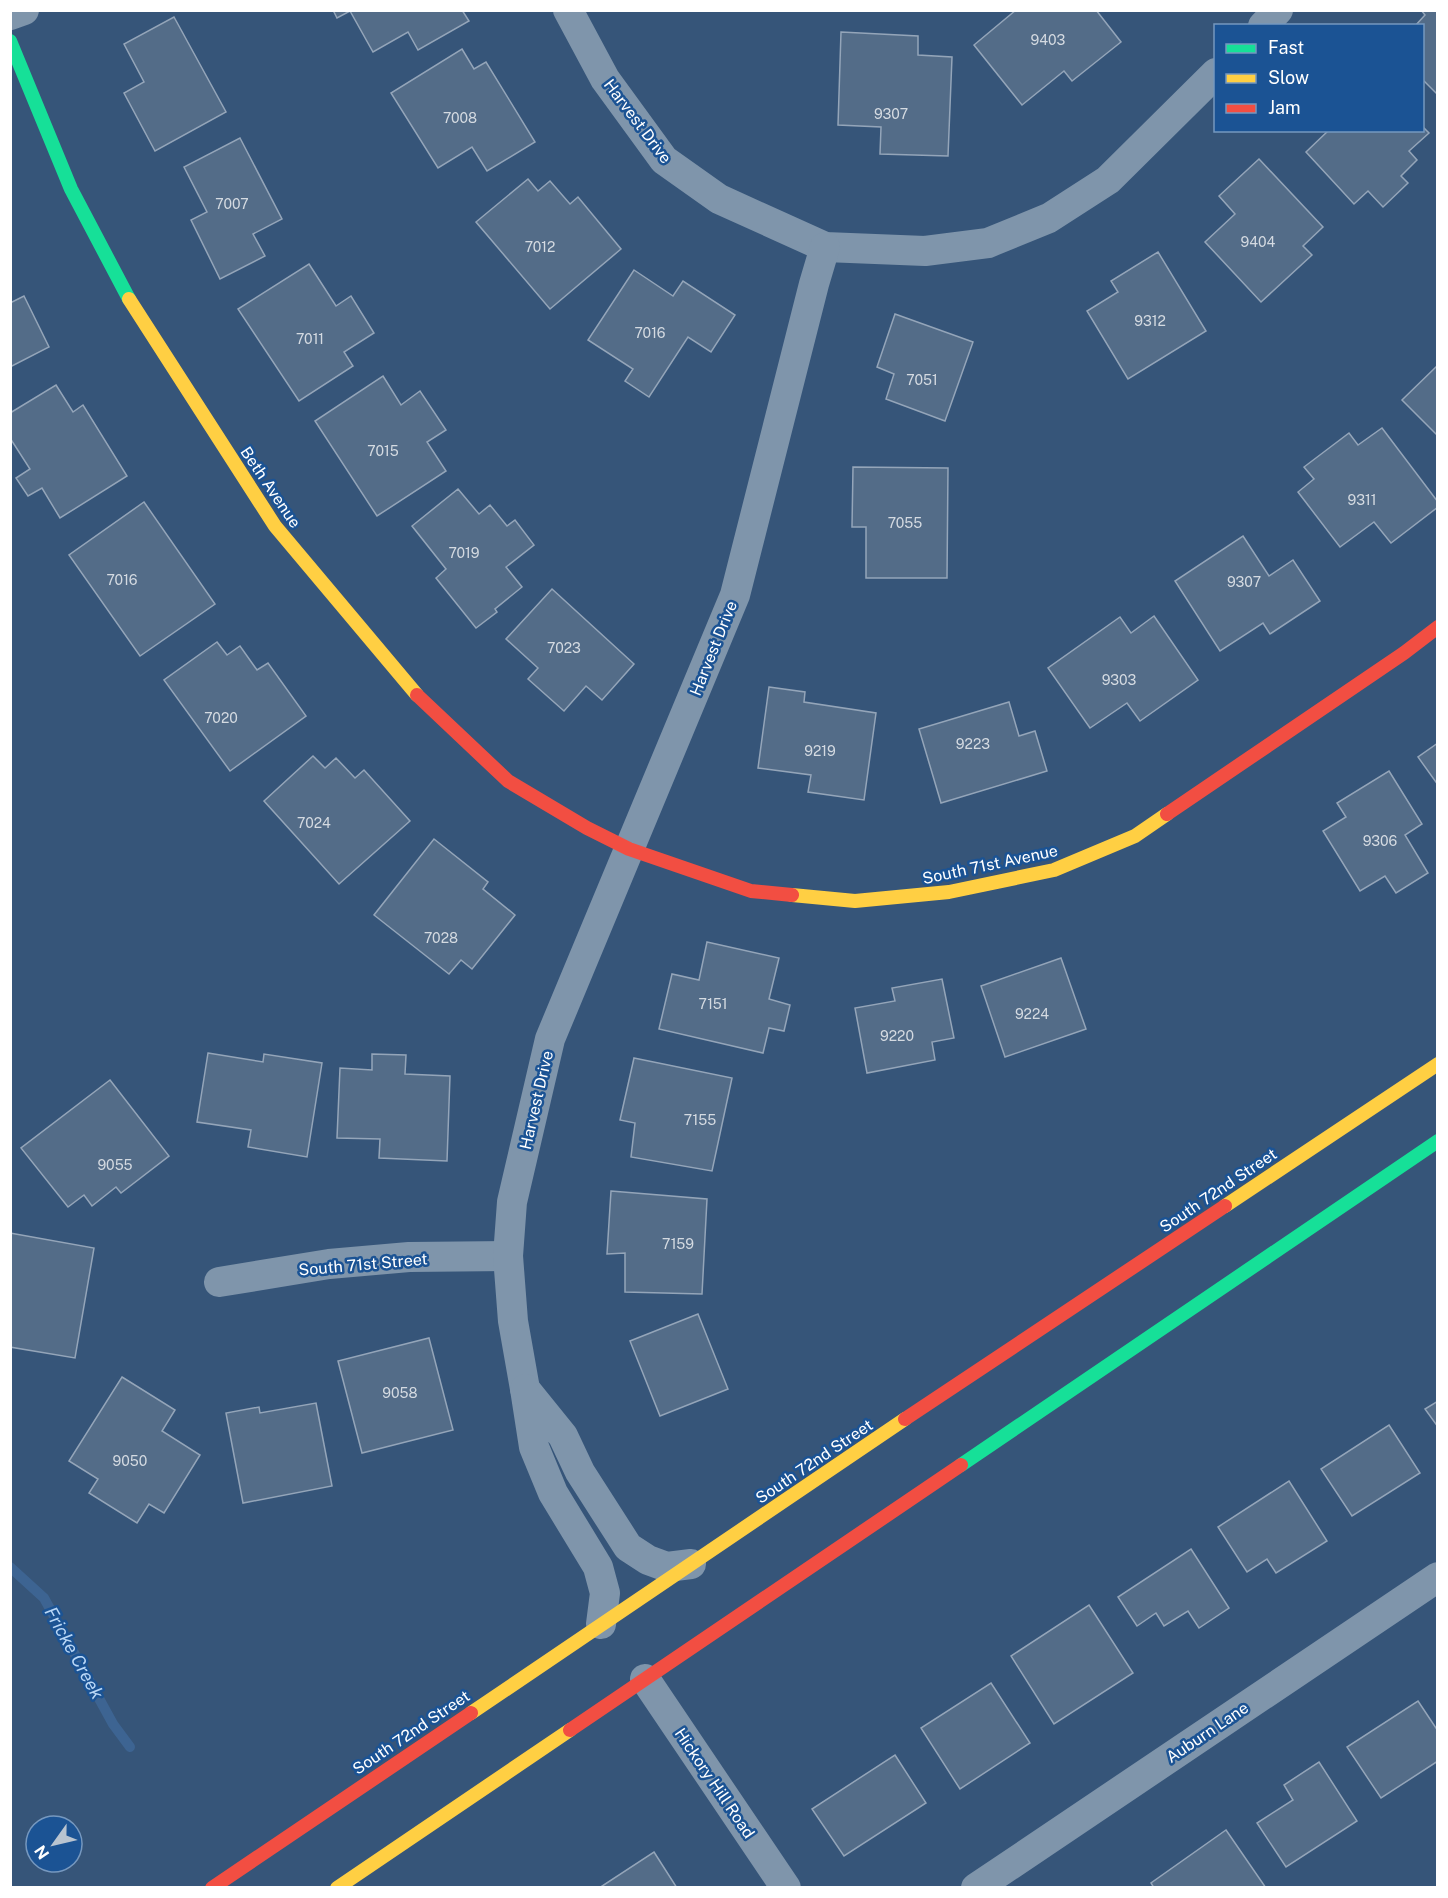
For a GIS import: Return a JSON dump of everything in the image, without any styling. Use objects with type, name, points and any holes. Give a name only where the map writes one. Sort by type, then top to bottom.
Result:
[{"type":"main road","name":"Beth Avenue","points":[[10,41],[71,189],[135,311],[275,526],[421,700],[508,781],[587,828],[629,849]]},
{"type":"main road","name":"South 71st Avenue","points":[[629,849],[751,891],[855,901],[949,892],[1054,870],[1135,836],[1404,653],[1437,627]]},
{"type":"main road","name":"South 72nd Street","points":[[212,1887],[1437,1064]]},
{"type":"main road","points":[[337,1887],[1437,1141]]},
{"type":"street","points":[[10,15],[24,10]]},
{"type":"street","name":"Harvest Drive","points":[[568,10],[605,80],[664,160],[718,199],[825,247],[735,596],[550,1039],[512,1202],[508,1256],[513,1321],[534,1447],[553,1493],[598,1567],[605,1593],[601,1624]]},
{"type":"street","points":[[1265,24],[1278,10]]},
{"type":"street","points":[[825,247],[925,251],[988,243],[1050,218],[1108,180],[1214,74]]},
{"type":"street","name":"South 71st Street","points":[[219,1282],[329,1264],[409,1257],[508,1256]]},
{"type":"street","name":"Harvest Drive","points":[[525,1389],[563,1436],[580,1472],[628,1547],[648,1560],[667,1567],[691,1564]]},
{"type":"street","name":"Auburn Lane","points":[[976,1887],[1437,1577]]},
{"type":"street","name":"Hickory Hill Road","points":[[645,1679],[786,1887]]},
{"type":"building","points":[[333,10],[462,10],[469,21],[418,50],[408,32],[373,52],[350,11],[337,18]]},
{"type":"building","points":[[1016,10],[1096,10],[1121,42],[1072,81],[1064,71],[1022,105],[974,45]]},
{"type":"building","points":[[1421,10],[1438,10],[1438,95],[1424,81],[1424,24],[1417,24],[1425,15]]},
{"type":"building","points":[[174,17],[226,112],[155,151],[124,93],[144,82],[124,44]]},
{"type":"building","points":[[841,32],[918,36],[918,55],[952,57],[948,156],[880,154],[881,127],[838,125]]},
{"type":"building","points":[[462,49],[474,69],[486,62],[535,142],[487,171],[472,147],[438,168],[391,93]]},
{"type":"building","points":[[1424,128],[1429,133],[1409,151],[1417,160],[1401,176],[1408,183],[1383,207],[1368,191],[1354,204],[1306,152],[1327,132],[1424,132]]},
{"type":"building","points":[[240,138],[282,219],[253,234],[265,256],[220,279],[191,220],[207,212],[184,167]]},
{"type":"building","points":[[1259,159],[1323,227],[1303,246],[1312,255],[1261,302],[1205,242],[1235,214],[1219,196]]},
{"type":"building","points":[[528,179],[538,191],[550,181],[570,204],[578,197],[621,249],[550,309],[476,222]]},
{"type":"building","points":[[1158,252],[1206,331],[1128,379],[1087,311],[1118,292],[1111,281]]},
{"type":"building","points":[[309,264],[336,306],[351,296],[374,333],[344,352],[353,366],[299,401],[238,309]]},
{"type":"building","points":[[634,270],[673,296],[683,281],[735,315],[711,352],[688,337],[649,397],[625,381],[633,369],[588,340]]},
{"type":"building","points":[[24,296],[49,347],[10,367],[10,303]]},
{"type":"building","points":[[895,314],[973,342],[945,421],[886,399],[894,374],[877,367]]},
{"type":"building","points":[[1438,365],[1438,436],[1402,400]]},
{"type":"building","points":[[383,376],[401,405],[420,391],[446,430],[427,442],[446,471],[377,516],[315,421]]},
{"type":"building","points":[[56,385],[73,412],[83,405],[127,476],[60,518],[42,488],[28,496],[16,478],[30,469],[10,438],[10,413]]},
{"type":"building","points":[[1382,428],[1438,502],[1438,507],[1391,543],[1374,522],[1340,547],[1298,492],[1314,479],[1304,467],[1349,433],[1358,445]]},
{"type":"building","points":[[853,467],[948,468],[947,578],[866,578],[866,527],[852,527]]},
{"type":"building","points":[[458,489],[479,514],[490,505],[507,526],[515,520],[534,545],[506,567],[522,587],[495,609],[497,612],[476,628],[436,578],[446,569],[412,526]]},
{"type":"building","points":[[144,502],[215,604],[140,656],[69,555]]},
{"type":"building","points":[[1243,536],[1269,576],[1293,560],[1320,601],[1270,634],[1263,623],[1220,651],[1175,581]]},
{"type":"building","points":[[552,589],[634,664],[602,700],[586,686],[564,711],[528,679],[538,668],[506,639]]},
{"type":"building","points":[[1154,616],[1198,680],[1140,721],[1127,703],[1090,728],[1048,668],[1120,617],[1131,633]]},
{"type":"building","points":[[217,642],[227,655],[240,646],[257,670],[268,663],[306,716],[230,771],[164,680]]},
{"type":"building","points":[[769,687],[805,692],[804,702],[876,713],[864,800],[808,792],[811,775],[758,768]]},
{"type":"building","points":[[1009,702],[1019,736],[1035,731],[1047,771],[941,803],[919,729]]},
{"type":"building","points":[[1438,743],[1438,785],[1418,757]]},
{"type":"building","points":[[313,756],[325,768],[336,758],[355,778],[364,770],[410,821],[339,884],[264,801]]},
{"type":"building","points":[[1389,771],[1422,824],[1405,835],[1428,873],[1396,893],[1385,876],[1360,891],[1323,831],[1346,817],[1337,803]]},
{"type":"building","points":[[434,839],[488,882],[483,889],[515,915],[472,969],[461,960],[449,974],[374,915]]},
{"type":"building","points":[[707,942],[779,958],[769,999],[790,1005],[784,1031],[769,1028],[763,1053],[659,1029],[672,974],[699,980]]},
{"type":"building","points":[[1061,958],[1086,1029],[1005,1057],[981,986]]},
{"type":"building","points":[[942,979],[954,1038],[932,1042],[935,1060],[867,1073],[855,1008],[895,1001],[892,988]]},
{"type":"building","points":[[208,1053],[263,1062],[264,1054],[322,1063],[307,1157],[248,1147],[251,1130],[197,1122]]},
{"type":"building","points":[[372,1054],[406,1055],[405,1074],[450,1076],[447,1161],[379,1158],[380,1139],[337,1138],[340,1068],[372,1070]]},
{"type":"building","points":[[634,1058],[732,1078],[712,1171],[631,1157],[635,1123],[620,1120]]},
{"type":"building","points":[[110,1080],[169,1156],[121,1193],[116,1187],[92,1206],[84,1195],[68,1207],[21,1148]]},
{"type":"building","points":[[611,1191],[707,1199],[702,1294],[625,1292],[625,1253],[607,1254]]},
{"type":"building","points":[[10,1233],[94,1248],[75,1358],[10,1347]]},
{"type":"building","points":[[698,1314],[728,1389],[660,1416],[630,1341]]},
{"type":"building","points":[[429,1338],[453,1430],[362,1453],[338,1361]]},
{"type":"building","points":[[122,1377],[175,1410],[162,1431],[200,1455],[164,1513],[149,1504],[137,1523],[89,1493],[98,1479],[69,1461]]},
{"type":"building","points":[[1438,1401],[1438,1427],[1425,1409]]},
{"type":"building","points":[[316,1403],[332,1486],[243,1503],[226,1413],[259,1407],[260,1413]]},
{"type":"building","points":[[1389,1425],[1420,1473],[1352,1516],[1321,1469]]},
{"type":"building","points":[[1289,1481],[1327,1541],[1276,1573],[1267,1559],[1247,1572],[1218,1527]]},
{"type":"building","points":[[1191,1549],[1229,1608],[1199,1628],[1188,1611],[1164,1626],[1156,1613],[1137,1626],[1118,1597]]},
{"type":"building","points":[[1089,1605],[1133,1673],[1054,1724],[1011,1656]]},
{"type":"building","points":[[991,1683],[1030,1743],[960,1789],[921,1728]]},
{"type":"building","points":[[1418,1701],[1438,1731],[1438,1761],[1381,1798],[1347,1747]]},
{"type":"building","points":[[895,1755],[926,1803],[844,1856],[812,1809]]},
{"type":"building","points":[[1319,1762],[1357,1821],[1286,1867],[1257,1823],[1293,1800],[1284,1785]]},
{"type":"building","points":[[1226,1830],[1266,1888],[1154,1888],[1151,1883]]},
{"type":"building","points":[[654,1852],[677,1888],[599,1888]]},
{"type":"waterway","name":"Fricke Creek","points":[[10,1567],[44,1598],[113,1724],[130,1747]]},
{"type":"traffic: fast","points":[[10,41],[71,189],[129,299]]},
{"type":"traffic: fast","points":[[961,1465],[1438,1141]]},
{"type":"traffic: slow","points":[[129,299],[275,526],[417,695]]},
{"type":"traffic: slow","points":[[792,895],[855,901],[949,892],[1054,870],[1135,836],[1167,814]]},
{"type":"traffic: slow","points":[[1225,1206],[1438,1064]]},
{"type":"traffic: slow","points":[[471,1713],[905,1419]]},
{"type":"traffic: slow","points":[[337,1888],[570,1730]]},
{"type":"traffic: jam","points":[[1167,814],[1404,653],[1438,627]]},
{"type":"traffic: jam","points":[[417,695],[508,781],[587,828],[629,849],[751,891],[792,895]]},
{"type":"traffic: jam","points":[[905,1419],[1225,1206]]},
{"type":"traffic: jam","points":[[570,1730],[961,1465]]},
{"type":"traffic: jam","points":[[212,1888],[471,1713]]}]
